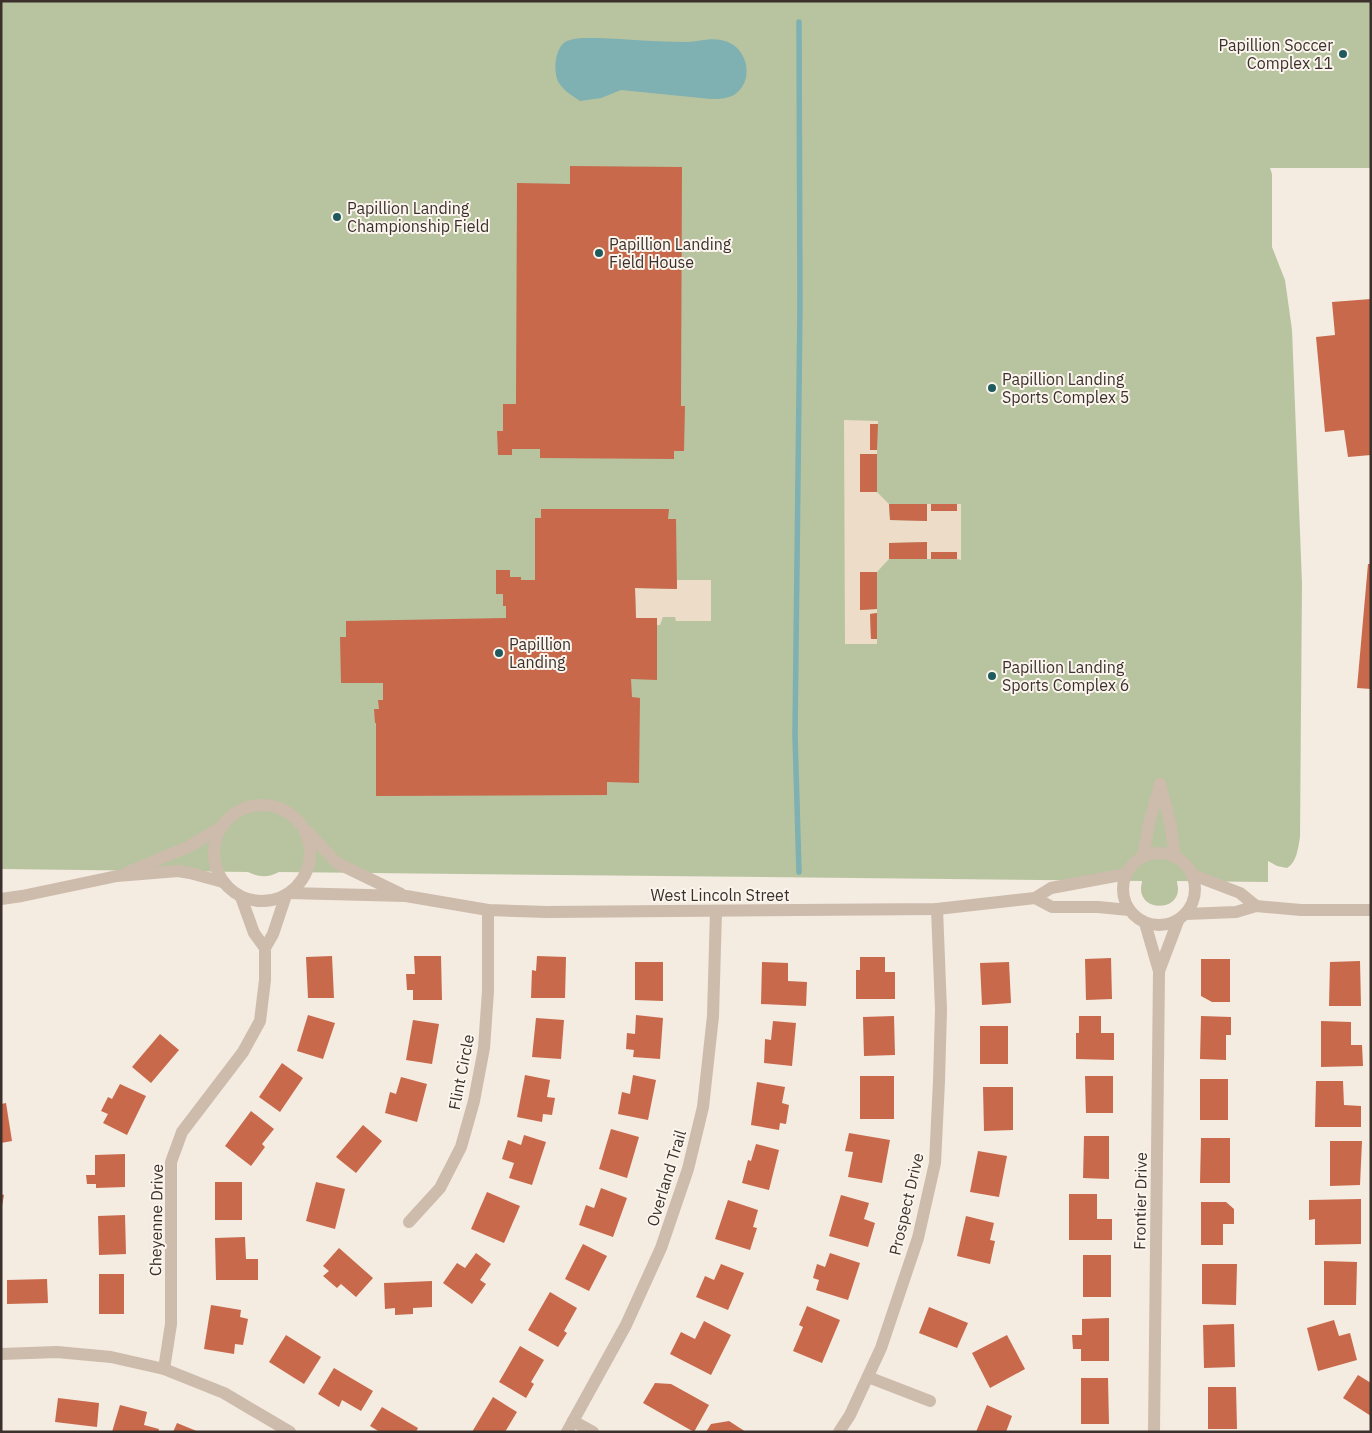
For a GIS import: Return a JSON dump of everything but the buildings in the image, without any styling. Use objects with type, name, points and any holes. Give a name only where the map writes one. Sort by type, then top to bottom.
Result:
[{"type":"street","points":[[1142,857],[1160,784],[1170,822],[1175,857]]},
{"type":"street","points":[[269,805],[280,808],[290,814],[307,830],[310,854],[308,866],[304,877],[288,894],[264,901],[241,897],[223,882],[217,872],[213,850],[220,828],[228,818],[247,807],[269,805]]},
{"type":"street","points":[[117,876],[188,847],[220,828]]},
{"type":"street","name":"West Lincoln Street","points":[[307,830],[337,863],[406,896]]},
{"type":"street","points":[[1148,854],[1169,854],[1175,857],[1187,866],[1193,875],[1196,885],[1196,896],[1192,906],[1182,917],[1169,925],[1158,926],[1139,920],[1129,910],[1123,894],[1123,883],[1126,874],[1132,866],[1148,854]]},
{"type":"street","points":[[1,900],[117,876],[178,871],[223,882]]},
{"type":"street","name":"West Lincoln Street","points":[[288,894],[406,896],[488,910],[546,912],[937,909],[1035,898],[1051,888],[1126,874]]},
{"type":"street","points":[[1193,875],[1240,893],[1256,906]]},
{"type":"street","name":"Cheyenne Drive","points":[[164,1369],[172,1324],[172,1162],[182,1132],[243,1052],[260,1021],[266,980],[265,948],[273,934],[288,894]]},
{"type":"street","points":[[241,897],[254,933],[265,948]]},
{"type":"street","name":"West Lincoln Street","points":[[1035,898],[1052,907],[1098,907],[1129,910]]},
{"type":"street","points":[[1182,917],[1236,912],[1256,906],[1301,910],[1371,910]]},
{"type":"street","name":"Prospect Drive","points":[[839,1432],[850,1415],[881,1348],[918,1238],[934,1164],[941,1010],[937,909]]},
{"type":"street","name":"Flint Circle","points":[[410,1222],[440,1188],[461,1147],[474,1101],[485,1038],[488,991],[488,910]]},
{"type":"street","name":"Overland Trail","points":[[570,1426],[626,1325],[661,1248],[688,1169],[703,1107],[713,1016],[716,911]]},
{"type":"street","name":"Frontier Drive","points":[[1159,971],[1182,917]]},
{"type":"street","name":"Frontier Drive","points":[[1145,923],[1159,971],[1154,1432]]},
{"type":"street","points":[[1,1354],[57,1352],[111,1357],[164,1369],[224,1393],[272,1427],[290,1432]]},
{"type":"street","points":[[868,1377],[930,1401]]},
{"type":"street","points":[[570,1426],[593,1432]]},
{"type":"green space","name":"Papillion Landing","points":[[1,1],[1371,1],[1371,168],[1270,168],[1272,174],[1272,247],[1285,280],[1292,330],[1302,583],[1300,837],[1293,862],[1287,868],[1277,866],[1268,861],[1268,882],[1177,881],[1176,897],[1172,902],[1159,906],[1146,901],[1142,896],[1142,881],[279,872],[263,876],[248,872],[1,869]]},
{"type":"shaded area","points":[[844,420],[878,421],[878,424],[870,425],[870,450],[877,450],[877,454],[860,455],[860,492],[877,492],[889,504],[890,520],[927,521],[927,504],[931,504],[931,511],[956,511],[957,504],[961,504],[961,560],[957,559],[957,553],[931,553],[931,559],[927,559],[927,542],[890,543],[889,559],[877,572],[860,573],[861,610],[877,609],[877,613],[870,614],[871,639],[877,639],[877,644],[845,644]]},
{"type":"shaded area","points":[[677,580],[711,580],[711,621],[676,621],[675,617],[663,617],[660,625],[657,625],[656,618],[636,618],[635,588],[676,589]]},
{"type":"water","points":[[578,38],[675,42],[722,40],[735,46],[741,52],[746,67],[746,75],[740,89],[734,95],[722,99],[621,90],[601,98],[580,101],[566,91],[557,79],[555,67],[557,54],[567,41]]},
{"type":"waterway","points":[[799,22],[800,305],[795,735],[799,872]]},
{"type":"place","name":"Papillion Soccer Complex 11","points":[[1343,54]]},
{"type":"place","name":"Papillion Landing Championship Field","points":[[337,217]]},
{"type":"place","name":"Papillion Landing Field House","points":[[599,253]]},
{"type":"place","name":"Papillion Landing Sports Complex 5","points":[[992,388]]},
{"type":"place","name":"Papillion Landing","points":[[499,653]]},
{"type":"place","name":"Papillion Landing Sports Complex 6","points":[[992,676]]}]
